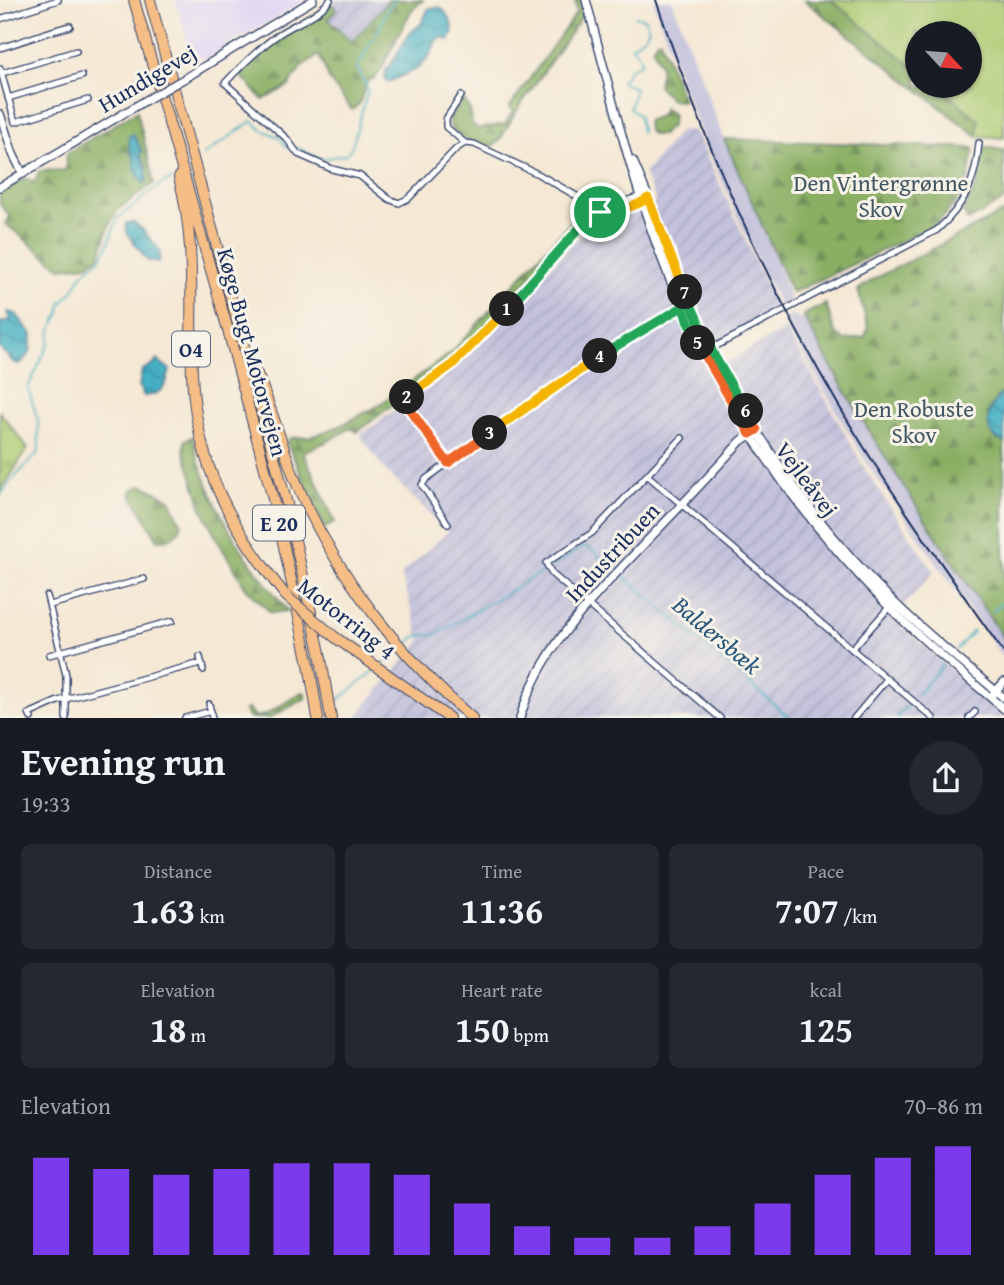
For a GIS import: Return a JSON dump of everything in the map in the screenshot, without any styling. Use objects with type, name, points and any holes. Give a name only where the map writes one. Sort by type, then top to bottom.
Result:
[{"type":"highway","name":"Køge Bugt Motorvejen","points":[[134,0],[168,112],[273,501],[293,583],[318,718]]},
{"type":"highway","name":"Køge Bugt Motorvejen","points":[[150,0],[287,504],[318,641],[331,718]]},
{"type":"highway","name":"Motorring 4","points":[[157,81],[162,113],[188,218],[191,245],[192,376],[198,429],[215,486],[253,555],[286,596],[335,638],[449,718]]},
{"type":"highway","name":"Motorring 4","points":[[247,352],[296,481],[334,555],[380,622],[417,665],[472,718]]},
{"type":"street","points":[[0,19],[58,0]]},
{"type":"street","name":"Hundigevej","points":[[0,187],[313,0]]},
{"type":"street","points":[[330,0],[318,11],[275,36],[225,83],[292,144],[298,154],[332,169],[360,176],[389,199],[399,203],[409,198],[465,143]]},
{"type":"street","name":"Vejleåvej","points":[[586,0],[624,141],[643,198],[685,306],[726,395],[813,520],[891,604],[993,694],[1004,709]]},
{"type":"street","points":[[0,48],[70,26]]},
{"type":"street","points":[[76,51],[1,71],[15,122],[88,100]]},
{"type":"street","points":[[8,99],[82,76]]},
{"type":"street","points":[[461,96],[446,119],[446,127],[465,143],[474,144],[538,174],[600,212]]},
{"type":"street","points":[[0,114],[13,154],[23,174]]},
{"type":"street","points":[[707,351],[937,230],[957,210],[970,189],[978,163],[979,143]]},
{"type":"street","points":[[448,463],[403,400],[466,352],[584,223],[607,206],[643,198]]},
{"type":"street","points":[[448,524],[422,485],[426,479],[608,350],[685,306]]},
{"type":"street","name":"Vejleåvej","points":[[707,351],[753,432]]},
{"type":"street","points":[[726,395],[744,431],[741,441]]},
{"type":"street","name":"Industribuen","points":[[520,718],[531,686],[550,651],[587,605],[741,441],[753,432]]},
{"type":"street","points":[[682,438],[592,533],[546,563],[551,573],[720,718]]},
{"type":"street","points":[[647,475],[933,718]]},
{"type":"street","points":[[50,605],[144,579]]},
{"type":"street","points":[[47,596],[62,652],[66,718]]},
{"type":"street","points":[[852,649],[891,604]]},
{"type":"street","points":[[49,654],[172,621]]},
{"type":"street","points":[[31,718],[29,714],[58,701],[201,663]]},
{"type":"street","points":[[854,718],[887,679]]},
{"type":"street","points":[[993,694],[1004,682]]},
{"type":"street","name":"Vejleåvej","points":[[993,694],[1004,698]]},
{"type":"street","points":[[185,718],[211,714],[209,704]]},
{"type":"street","points":[[969,718],[975,712]]},
{"type":"shaded area","points":[[176,0],[306,0],[204,59],[189,49]]},
{"type":"shaded area","points":[[335,0],[389,0],[352,42],[327,19],[337,9],[331,4]]},
{"type":"shaded area","points":[[653,0],[672,0],[724,139],[782,275],[790,299],[789,305],[784,308],[778,306],[708,150],[683,88]]},
{"type":"shaded area","points":[[681,130],[695,131],[778,310],[698,352],[707,373],[786,329],[868,474],[934,572],[893,618],[1004,718],[358,718],[358,714],[421,641],[401,574],[448,532],[386,471],[360,435],[469,355],[574,241],[606,217],[656,202],[644,173]]},
{"type":"shaded area","points":[[793,314],[807,322],[868,429],[1004,639],[1004,659],[867,464],[785,323]]},
{"type":"green space","points":[[389,0],[423,0],[411,11],[379,73],[374,79],[368,80],[359,104],[352,110],[330,81],[319,55],[302,66],[289,86],[263,100],[238,72],[272,44],[331,4],[337,9],[328,19],[352,42]]},
{"type":"green space","points":[[575,0],[581,0],[584,13],[499,141],[490,148],[455,132],[448,122],[459,103],[464,100],[471,112],[471,123],[478,129],[505,124],[513,111],[509,108],[577,12]]},
{"type":"green space","points":[[804,0],[831,0],[905,60],[905,79]]},
{"type":"green space","points":[[831,0],[1004,0],[1004,138],[977,136],[979,120],[952,98],[982,98],[982,21],[905,21],[905,60]]},
{"type":"green space","points":[[660,39],[683,100],[670,99],[658,85],[661,67],[653,48]]},
{"type":"green space","points":[[929,98],[952,98],[980,121],[977,136]]},
{"type":"green space","points":[[664,108],[673,115],[671,126],[662,135],[652,135],[648,131],[647,121],[660,116]]},
{"type":"green space","points":[[137,111],[154,183],[118,209],[110,223],[100,255],[88,265],[60,268],[5,223],[10,217],[0,204],[0,191],[25,178],[35,183],[39,171],[65,170],[67,153]]},
{"type":"green space","name":"Den Vintergrønne Skov","points":[[724,139],[974,148],[968,179],[956,203],[934,226],[792,293]]},
{"type":"green space","points":[[984,147],[1004,150],[1004,200],[968,221],[963,211],[977,185]]},
{"type":"green space","points":[[585,206],[592,211],[461,353],[357,432],[351,428],[303,452],[335,522],[325,528],[287,443],[290,438],[310,437],[340,426],[376,407],[452,352]]},
{"type":"green space","name":"Den Robuste Skov","points":[[1002,213],[1004,392],[996,398],[996,439],[1004,442],[1004,639],[874,439],[803,315],[826,304],[835,333],[844,340],[865,337],[868,328],[858,290],[874,279]]},
{"type":"green space","points":[[0,412],[28,448],[0,492]]},
{"type":"green space","points":[[192,437],[208,485],[230,530],[288,611],[271,613],[246,588],[218,541],[201,506],[184,450],[185,440]]},
{"type":"green space","points":[[142,485],[170,499],[182,525],[170,538],[158,540],[131,494],[132,490]]},
{"type":"green space","points":[[302,692],[306,698],[270,718],[248,718],[245,710],[248,709],[256,717],[265,715]]},
{"type":"water","points":[[440,7],[452,24],[451,37],[448,40],[443,37],[437,39],[429,57],[419,67],[388,82],[385,80],[386,70],[409,34],[421,24],[429,8]]},
{"type":"water","points":[[133,134],[142,151],[140,156],[146,168],[146,182],[143,183],[134,168],[134,156],[130,152],[129,136]]},
{"type":"water","points":[[133,222],[160,251],[159,262],[147,260],[127,233],[126,223]]},
{"type":"water","points":[[8,312],[16,314],[32,334],[30,353],[20,364],[13,362],[0,348],[0,323],[11,320]]},
{"type":"water","points":[[158,360],[170,370],[167,381],[159,392],[144,396],[139,387],[142,370]]},
{"type":"water","points":[[1004,392],[1004,442],[991,432],[988,418],[993,404]]},
{"type":"waterway","points":[[297,148],[322,159],[347,154],[352,146],[368,90],[357,67],[395,0]]},
{"type":"waterway","points":[[635,16],[645,19],[649,29],[644,37],[632,46],[641,63],[630,69],[621,82],[635,88],[630,108],[639,116],[641,132]]},
{"type":"waterway","points":[[204,155],[252,121],[292,148]]},
{"type":"waterway","points":[[0,496],[39,452],[38,421],[28,388],[49,343],[61,304],[74,290],[82,274],[100,259],[107,248],[117,219],[158,186],[172,179]]},
{"type":"waterway","name":"Baldersbæk","points":[[554,565],[583,547],[588,547],[612,567]]},
{"type":"waterway","name":"Baldersbæk","points":[[408,643],[417,636],[437,634],[542,572]]},
{"type":"waterway","name":"Baldersbæk","points":[[623,576],[790,718]]},
{"type":"waterway","name":"Baldersbæk","points":[[993,611],[1004,601]]},
{"type":"waterway","name":"Baldersbæk","points":[[957,649],[973,631]]},
{"type":"waterway","name":"Baldersbæk","points":[[383,664],[398,652]]},
{"type":"waterway","name":"Baldersbæk","points":[[917,695],[942,665]]},
{"type":"waterway","name":"Baldersbæk","points":[[336,702],[373,672]]},
{"type":"waterway","name":"Baldersbæk","points":[[897,718],[907,706]]},
{"type":"railway","points":[[656,0],[694,105],[737,208],[811,357],[878,469],[1004,653]]},
{"type":"route","points":[[648,198],[689,304],[714,355],[757,430],[750,434],[726,395],[682,307],[608,350],[557,384],[448,463],[403,400],[466,352],[584,223],[600,212],[608,212],[648,198]]}]
